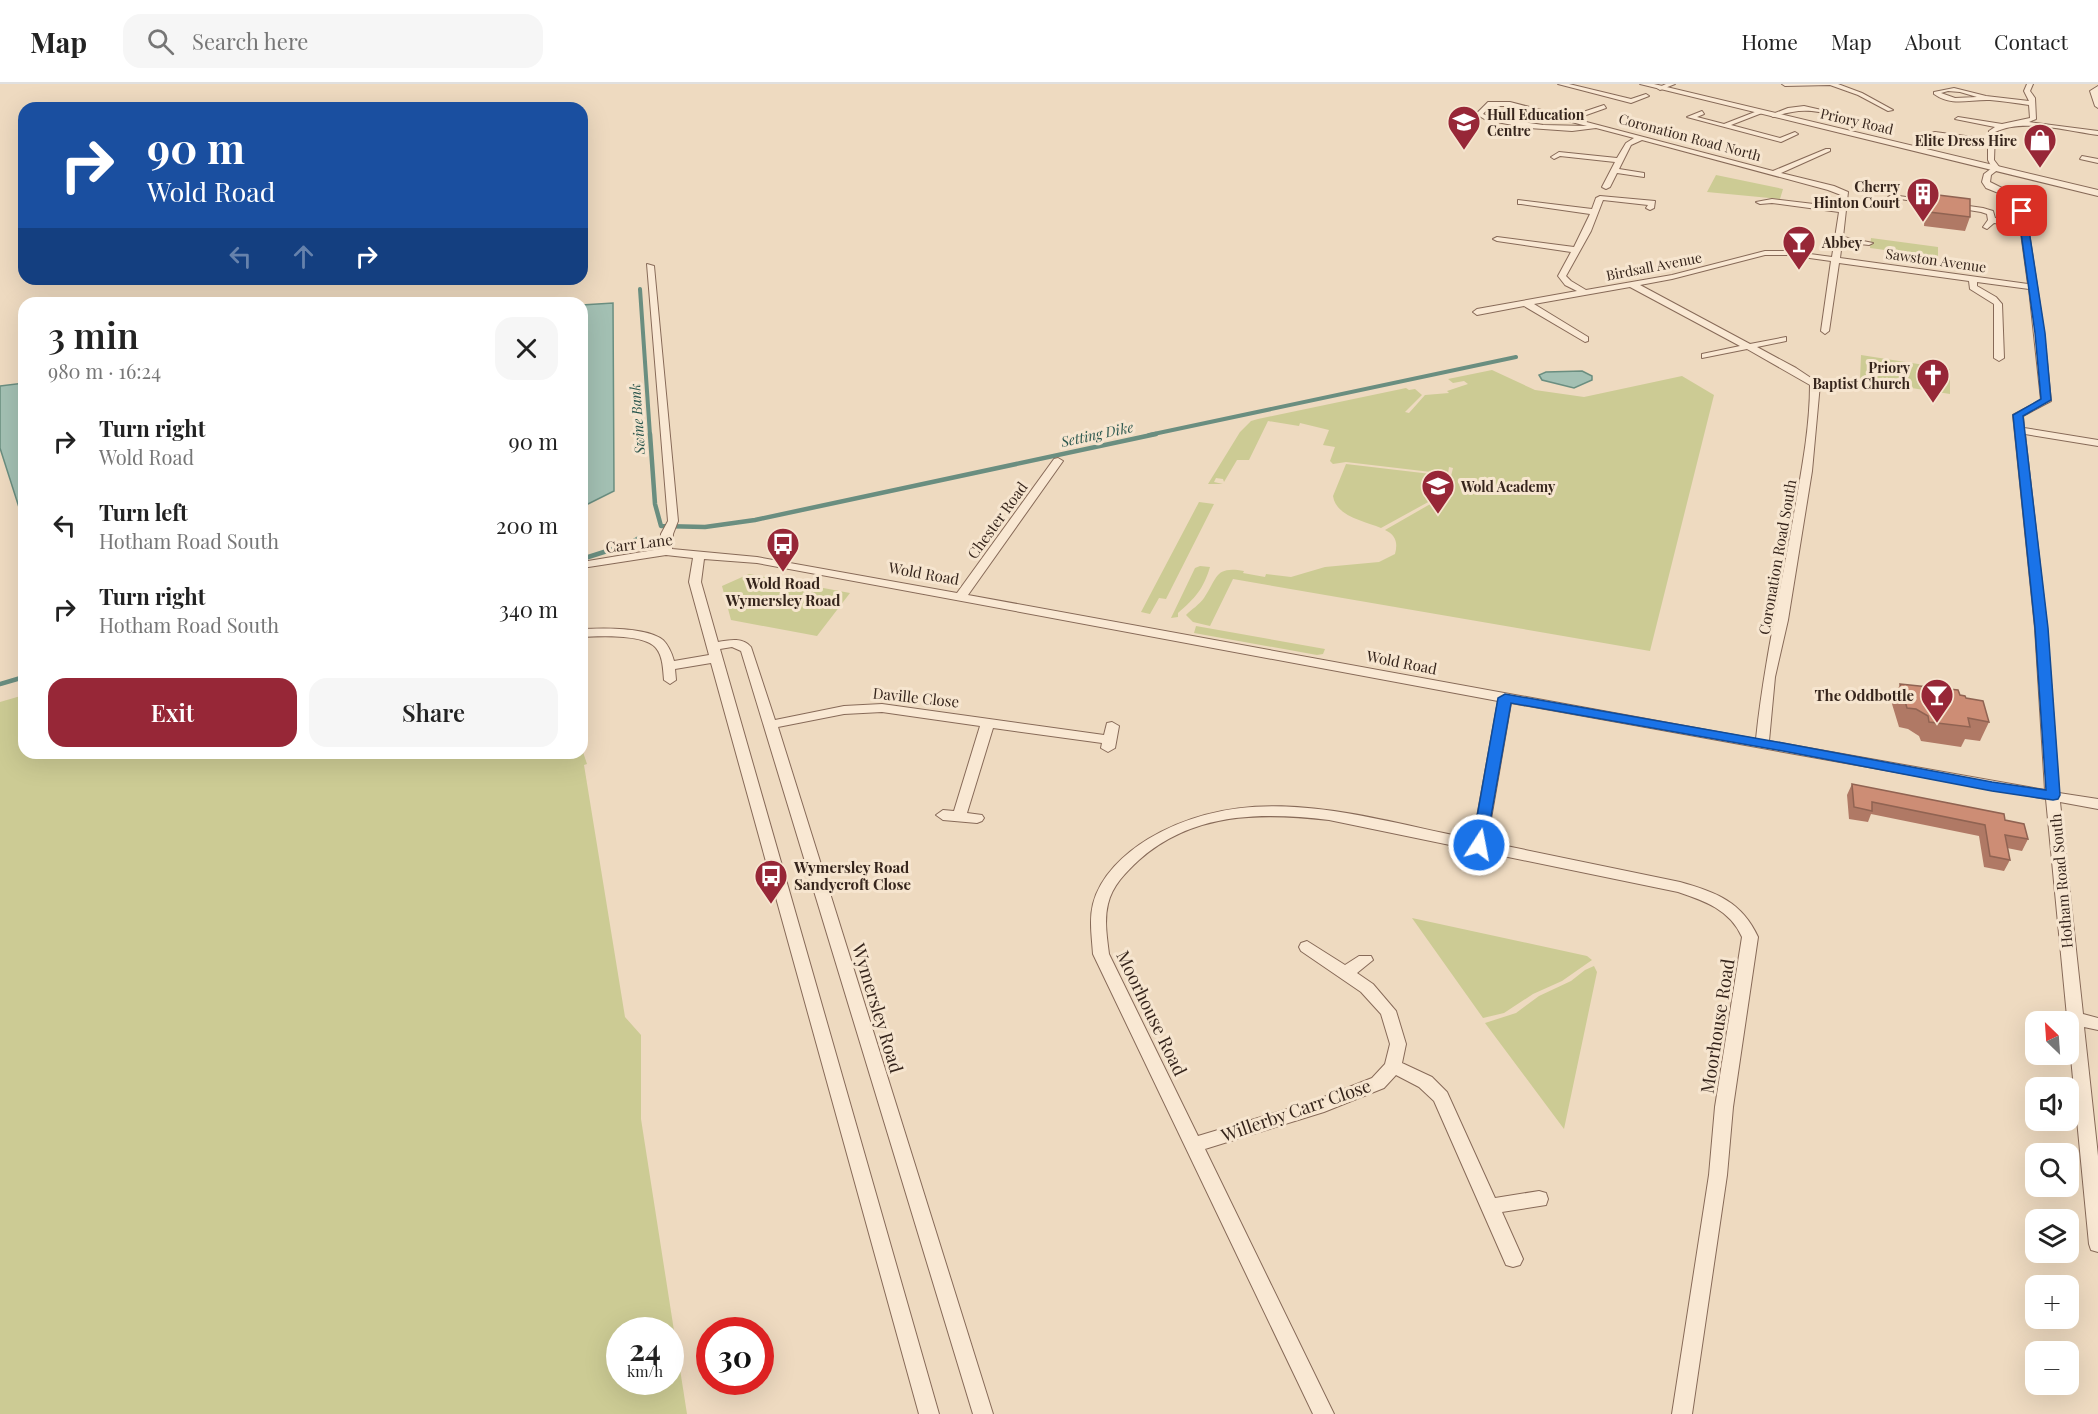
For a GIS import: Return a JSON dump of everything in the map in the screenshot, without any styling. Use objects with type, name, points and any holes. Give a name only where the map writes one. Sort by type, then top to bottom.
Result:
[{"type":"street","points":[[1561,84],[1631,101],[1646,96]]},
{"type":"street","points":[[1582,89],[1597,84]]},
{"type":"street","name":"Priory Road","points":[[1644,84],[1972,162],[1994,164],[2098,193]]},
{"type":"street","points":[[1660,88],[1672,84]]},
{"type":"street","points":[[1785,84],[1830,84],[1860,94],[1890,110]]},
{"type":"street","points":[[2030,84],[2027,91],[2032,103],[2033,119],[2002,126],[1992,131],[1994,164],[1986,182],[2001,192],[2020,199],[2033,287],[2046,400],[2018,415],[2020,430],[2098,442]]},
{"type":"street","points":[[2098,86],[2093,91],[2098,106]]},
{"type":"street","points":[[1985,98],[1962,101],[1946,99],[1936,93],[1953,90],[1985,98],[2032,103]]},
{"type":"street","name":"Coronation Road North","points":[[1598,126],[1585,130],[1488,119],[1479,114],[1488,104],[1497,103],[1570,118],[1840,190],[1845,194],[1843,210]]},
{"type":"street","points":[[1773,115],[1801,106],[1836,114]]},
{"type":"street","name":"Coronation Road North","points":[[1570,118],[1604,107]]},
{"type":"street","points":[[1724,126],[1760,112]]},
{"type":"street","points":[[1702,113],[1690,117],[1781,140],[1795,134]]},
{"type":"street","points":[[1958,119],[1973,119],[2002,126]]},
{"type":"street","points":[[2023,123],[2098,134]]},
{"type":"street","points":[[1926,139],[1925,135],[1935,134],[1991,141]]},
{"type":"street","points":[[1606,188],[1621,161],[1625,148],[1630,142],[1641,138]]},
{"type":"street","name":"Coronation Road North","points":[[1774,173],[1828,150]]},
{"type":"street","points":[[1554,157],[1558,154],[1621,161]]},
{"type":"street","points":[[2082,158],[2098,161]]},
{"type":"street","points":[[1616,171],[1641,175]]},
{"type":"street","points":[[1892,197],[1974,208],[1990,213],[1990,224],[2024,224]]},
{"type":"street","points":[[1586,293],[1568,283],[1562,276],[1587,231],[1600,198],[1652,203],[1650,208]]},
{"type":"street","points":[[1760,202],[1772,201],[1843,210],[1825,332]]},
{"type":"street","points":[[1525,204],[1594,212]]},
{"type":"street","points":[[1587,231],[1598,232]]},
{"type":"street","points":[[1839,238],[1869,243]]},
{"type":"street","points":[[1502,241],[1575,250]]},
{"type":"street","name":"Birdsall Avenue","points":[[1477,312],[1683,275],[1765,253],[1835,259]]},
{"type":"street","name":"Sawston Avenue","points":[[1835,259],[2033,287]]},
{"type":"street","points":[[650,266],[671,526],[666,552]]},
{"type":"street","points":[[1973,279],[1973,287],[1996,300],[1998,304],[2000,358]]},
{"type":"street","points":[[1631,284],[1750,347]]},
{"type":"street","points":[[1527,304],[1585,339]]},
{"type":"street","points":[[1705,356],[1783,339]]},
{"type":"street","name":"Coronation Road South","points":[[1750,347],[1815,384],[1807,471],[1782,620],[1769,677],[1762,743]]},
{"type":"street","name":"Hotham Road South","points":[[2020,430],[2041,628],[2053,795],[2073,1011]]},
{"type":"street","name":"Chester Road","points":[[960,597],[1058,461]]},
{"type":"street","name":"Carr Lane","points":[[588,564],[666,552],[699,554]]},
{"type":"street","points":[[699,554],[695,582],[929,1414]]},
{"type":"street","name":"Wold Road","points":[[699,554],[757,560],[1992,787],[2098,804]]},
{"type":"street","points":[[588,633],[641,636],[654,639],[662,645],[669,666],[670,680]]},
{"type":"street","name":"Wymersley Road","points":[[715,653],[732,644],[743,645],[747,650],[983,1414]]},
{"type":"street","points":[[669,666],[715,653]]},
{"type":"street","points":[[1479,845],[1505,698]]},
{"type":"street","name":"Daville Close","points":[[770,724],[844,710],[882,708],[1110,738]]},
{"type":"street","points":[[959,817],[988,722]]},
{"type":"street","name":"Moorhouse Road","points":[[1324,1414],[1101,954],[1099,911],[1113,877],[1150,844],[1183,824],[1256,808],[1318,813],[1680,887],[1702,894],[1732,909],[1746,925],[1750,937],[1682,1414]]},
{"type":"street","points":[[943,815],[977,818]]},
{"type":"street","points":[[1307,947],[1367,988],[1388,1011],[1398,1044],[1393,1067],[1427,1082],[1441,1097],[1514,1259]]},
{"type":"street","points":[[1345,973],[1365,960]]},
{"type":"street","points":[[2079,1019],[2098,1024]]},
{"type":"street","name":"Hotham Road South","points":[[2079,1063],[2098,1236]]},
{"type":"street","name":"Willerby Carr Close","points":[[1194,1145],[1318,1107],[1378,1083],[1393,1067]]},
{"type":"street","points":[[1491,1206],[1539,1199]]},
{"type":"shaded area","points":[[1716,175],[1783,189],[1780,199],[1707,192]]},
{"type":"shaded area","points":[[1871,238],[1938,247],[1938,257],[1870,248]]},
{"type":"shaded area","points":[[613,303],[614,491],[588,504],[588,305]]},
{"type":"shaded area","points":[[1861,355],[1950,369],[1947,374],[1950,379],[1950,394],[1860,380]]},
{"type":"shaded area","name":"Wold Academy","points":[[1492,370],[1535,390],[1584,397],[1682,376],[1714,395],[1650,651],[1233,579],[1210,626],[1193,622],[1186,615],[1202,600],[1218,575],[1227,570],[1244,571],[1243,573],[1265,577],[1266,574],[1291,577],[1325,567],[1379,562],[1395,554],[1396,550],[1394,537],[1385,530],[1446,495],[1449,484],[1446,483],[1441,495],[1381,528],[1352,517],[1340,509],[1333,496],[1346,464],[1448,476],[1451,476],[1453,468],[1449,467],[1448,474],[1346,462],[1333,464],[1330,461],[1335,447],[1323,445],[1329,430],[1300,423],[1299,426],[1268,421],[1249,460],[1237,460],[1224,482],[1223,479],[1216,478],[1214,482],[1223,484],[1208,484],[1240,432],[1251,421],[1406,388],[1415,389],[1422,395],[1405,412],[1409,413],[1425,395],[1449,393],[1447,391],[1468,384],[1464,381],[1453,383],[1448,379]]},
{"type":"shaded area","points":[[1582,371],[1592,376],[1592,380],[1574,388],[1542,380],[1539,375],[1546,372]]},
{"type":"shaded area","points":[[18,384],[18,504],[0,448],[0,386]]},
{"type":"shaded area","points":[[1199,502],[1214,504],[1166,599],[1159,598],[1150,614],[1141,612]]},
{"type":"shaded area","points":[[1210,567],[1201,588],[1178,613],[1178,617],[1171,618],[1195,568]]},
{"type":"shaded area","points":[[749,574],[850,593],[817,636],[731,620],[722,586]]},
{"type":"shaded area","points":[[1196,626],[1325,649],[1323,654],[1317,655],[1194,633]]},
{"type":"shaded area","points":[[18,697],[18,759],[585,759],[587,764],[584,765],[625,1017],[641,1035],[641,1119],[672,1317],[606,1317],[606,1395],[684,1395],[687,1414],[0,1414],[0,702]]},
{"type":"shaded area","points":[[1412,918],[1587,956],[1592,960],[1562,981],[1533,994],[1504,1013],[1483,1018]]},
{"type":"shaded area","points":[[1594,966],[1597,972],[1564,1129],[1485,1023],[1516,1013],[1539,996],[1571,981]]},
{"type":"building","points":[[1930,194],[1970,199],[1970,217],[1929,212]]},
{"type":"building","points":[[1900,684],[1958,690],[1960,695],[1966,698],[1983,701],[1989,722],[1968,718],[1970,727],[1929,722],[1928,716],[1916,709],[1907,708]]},
{"type":"building","points":[[1852,784],[2004,814],[2005,820],[2024,824],[2028,839],[2005,835],[2010,860],[1990,856],[1985,825],[1872,802],[1872,811],[1854,807]]},
{"type":"waterway","name":"Swine Bank","points":[[640,289],[650,435]]},
{"type":"waterway","name":"Setting Dike","points":[[1149,435],[1516,357]]},
{"type":"waterway","name":"Setting Dike","points":[[650,434],[655,504],[661,526],[705,527],[755,520],[1156,434]]},
{"type":"waterway","points":[[588,557],[629,544],[639,538]]},
{"type":"waterway","points":[[0,684],[18,679]]},
{"type":"place","name":"Hull Education Centre","points":[[1464,151]]},
{"type":"place","name":"Elite Dress Hire","points":[[2040,169]]},
{"type":"place","name":"Cherry Hinton Court","points":[[1923,223]]},
{"type":"place","name":"Abbey","points":[[1799,271]]},
{"type":"place","name":"Priory Baptist Church","points":[[1933,404]]},
{"type":"place","name":"Wold Academy","points":[[1438,515]]},
{"type":"place","name":"Wold Road Wymersley Road","points":[[783,573]]},
{"type":"place","name":"The Oddbottle","points":[[1937,724]]},
{"type":"place","name":"Wymersley Road Sandycroft Close","points":[[771,905]]},
{"type":"route","points":[[1479,845],[1505,698],[1846,758],[1992,787],[2053,795],[2041,628],[2018,415],[2023,410],[2043,404],[2046,400],[2040,333],[2022,211]]}]
